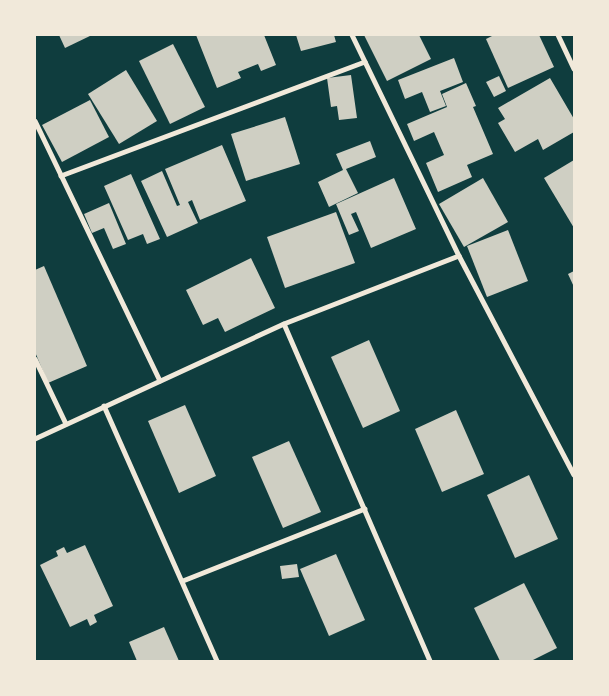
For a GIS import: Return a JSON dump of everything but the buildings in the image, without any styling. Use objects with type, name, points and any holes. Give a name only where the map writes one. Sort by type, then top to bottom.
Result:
[{"type":"street","points":[[352,35],[458,256],[574,475]]},
{"type":"street","points":[[558,35],[574,69]]},
{"type":"street","points":[[62,176],[365,62]]},
{"type":"street","points":[[35,121],[160,381]]},
{"type":"street","points":[[35,439],[284,324],[458,256]]},
{"type":"street","points":[[284,324],[430,661]]},
{"type":"street","points":[[35,359],[66,424]]},
{"type":"street","points":[[104,406],[217,661]]},
{"type":"street","points":[[183,581],[365,509]]}]
